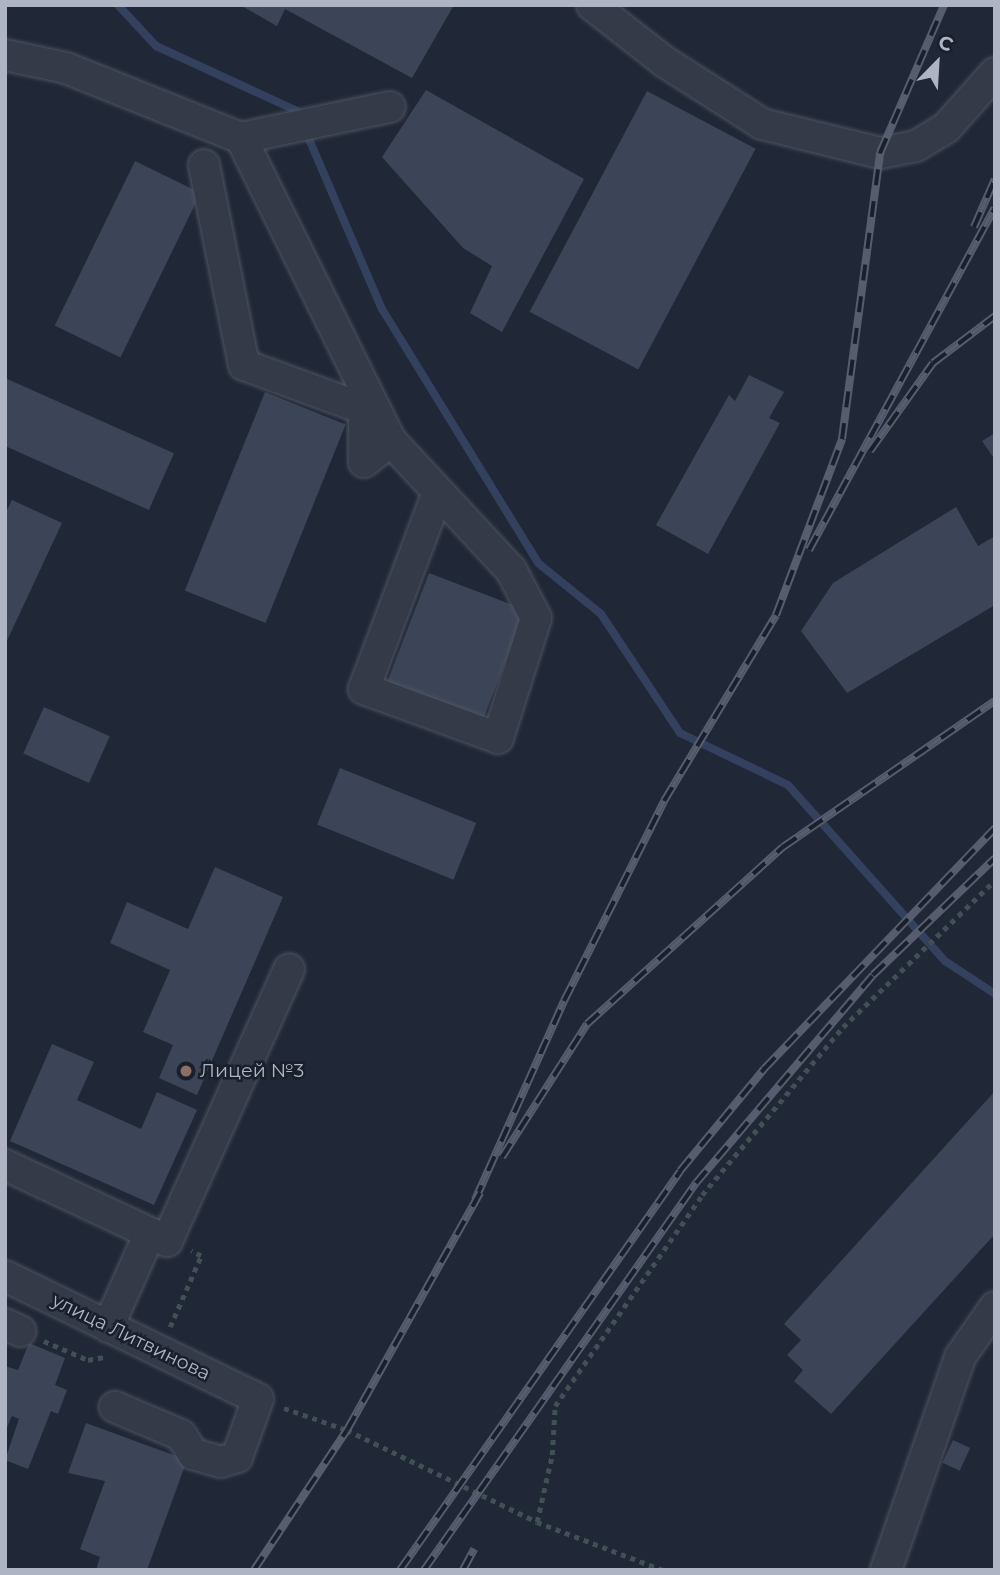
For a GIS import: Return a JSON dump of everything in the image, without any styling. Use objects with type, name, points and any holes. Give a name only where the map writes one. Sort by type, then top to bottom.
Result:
[{"type":"street","points":[[592,5],[665,62],[762,124],[880,153],[916,146],[946,128],[995,73]]},
{"type":"street","points":[[5,55],[66,68],[241,138],[390,107]]},
{"type":"street","points":[[241,138],[391,441],[511,570],[536,618],[498,738],[364,689],[438,492]]},
{"type":"street","points":[[204,164],[244,365],[364,409],[364,462],[391,441]]},
{"type":"street","points":[[108,1327],[159,1237],[289,969]]},
{"type":"street","points":[[5,1165],[159,1237]]},
{"type":"street","name":"улица Литвинова","points":[[5,1276],[258,1399]]},
{"type":"street","points":[[886,1570],[960,1357],[995,1307]]},
{"type":"street","points":[[115,1408],[181,1435],[194,1454],[220,1462],[237,1457],[258,1399]]},
{"type":"path","points":[[537,1522],[552,1455],[555,1406],[702,1195],[843,1027],[995,880]]},
{"type":"path","points":[[159,1237],[201,1256],[160,1350]]},
{"type":"path","points":[[258,1399],[347,1430],[537,1522],[663,1570]]},
{"type":"building","points":[[240,5],[454,5],[412,78],[285,9],[277,26]]},
{"type":"building","points":[[426,90],[584,179],[502,332],[470,313],[492,266],[463,248],[382,157]]},
{"type":"building","points":[[647,91],[756,149],[638,369],[530,312]]},
{"type":"building","points":[[135,161],[201,193],[120,357],[55,325]]},
{"type":"building","points":[[749,375],[784,392],[769,418],[780,423],[708,554],[656,525],[729,395],[735,401]]},
{"type":"building","points":[[5,378],[174,453],[149,510],[5,446]]},
{"type":"building","points":[[265,392],[346,425],[265,623],[185,590]]},
{"type":"building","points":[[995,433],[995,460],[982,441]]},
{"type":"building","points":[[12,500],[62,523],[5,645],[5,514]]},
{"type":"building","points":[[956,507],[978,546],[995,536],[995,605],[847,693],[801,631],[833,583]]},
{"type":"building","points":[[429,573],[525,610],[483,719],[387,682]]},
{"type":"building","points":[[44,707],[110,736],[89,783],[23,754]]},
{"type":"building","points":[[340,768],[476,823],[453,880],[317,825]]},
{"type":"building","points":[[215,867],[283,897],[197,1095],[159,1078],[173,1045],[143,1032],[170,970],[110,943],[127,902],[188,929]]},
{"type":"building","points":[[52,1044],[94,1062],[77,1100],[141,1129],[157,1092],[197,1110],[154,1205],[10,1141]]},
{"type":"building","points":[[995,1091],[995,1234],[831,1414],[794,1381],[803,1370],[787,1355],[801,1340],[784,1324]]},
{"type":"building","points":[[29,1343],[65,1358],[55,1385],[67,1390],[58,1414],[51,1411],[28,1469],[5,1460],[19,1419],[12,1416],[5,1432],[5,1366],[18,1370]]},
{"type":"building","points":[[86,1423],[187,1460],[147,1570],[96,1570],[100,1557],[80,1549],[105,1481],[68,1473]]},
{"type":"building","points":[[953,1440],[970,1448],[960,1471],[942,1463]]},
{"type":"waterway","points":[[118,5],[156,46],[297,111],[382,309],[538,563],[601,614],[680,733],[788,785],[945,961],[995,994]]},
{"type":"railway","points":[[475,1200],[564,1001],[664,801],[776,615],[842,439],[880,153],[944,5]]},
{"type":"railway","points":[[974,227],[995,179]]},
{"type":"railway","points":[[809,550],[995,208]]},
{"type":"railway","points":[[870,451],[933,363],[995,316]]},
{"type":"railway","points":[[502,1157],[587,1024],[783,847],[995,701]]},
{"type":"railway","points":[[400,1570],[680,1171],[764,1069],[995,828]]},
{"type":"railway","points":[[424,1570],[696,1183],[873,975],[995,858]]},
{"type":"railway","points":[[254,1570],[347,1430],[480,1193]]},
{"type":"railway","points":[[463,1570],[474,1549]]},
{"type":"place","name":"Лицей №3","points":[[186,1071]]}]
